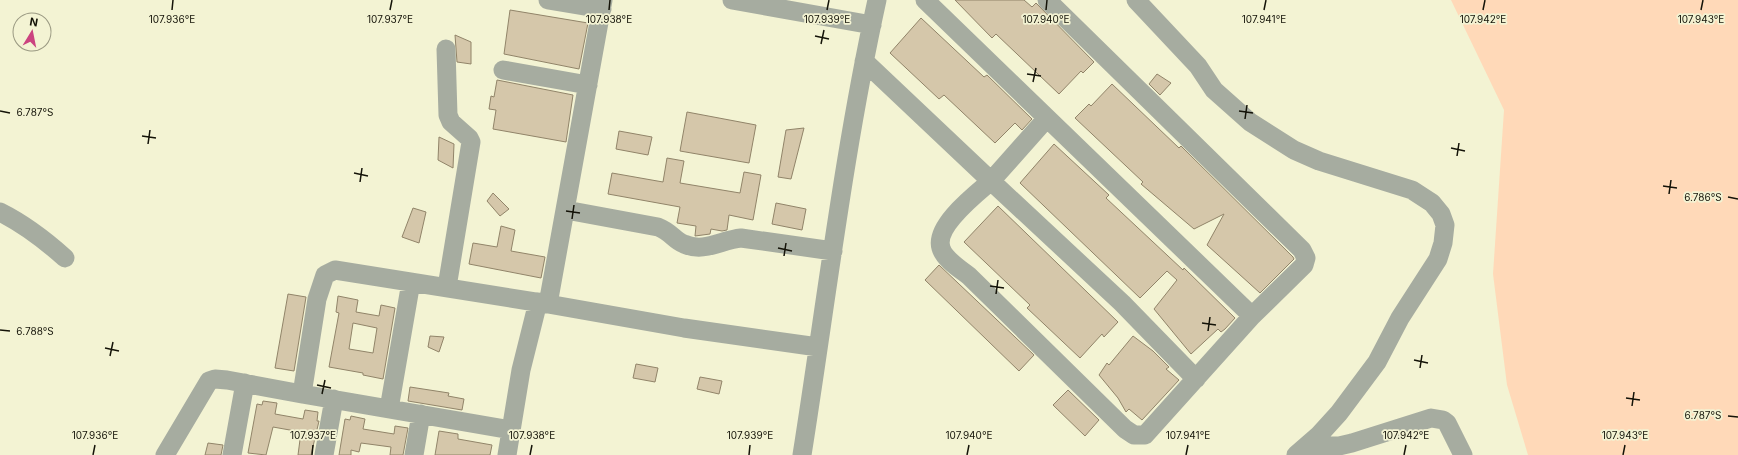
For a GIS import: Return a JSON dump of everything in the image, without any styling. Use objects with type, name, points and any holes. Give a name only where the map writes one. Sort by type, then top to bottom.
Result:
[{"type":"street","points":[[507,455],[521,370],[543,303],[566,210],[603,4],[548,0]]},
{"type":"street","points":[[732,0],[872,25]]},
{"type":"street","points":[[802,455],[832,251],[864,61],[877,0]]},
{"type":"street","points":[[925,0],[1252,316]]},
{"type":"street","points":[[1047,0],[1231,178],[1305,254],[1306,262],[1304,265],[1252,316],[1146,435],[1134,435],[1125,429],[969,276],[944,255],[940,242],[942,232],[960,208],[991,180],[1047,118]]},
{"type":"street","points":[[1136,0],[1198,66],[1214,90],[1250,122],[1294,150],[1319,161],[1412,190],[1432,203],[1441,214],[1445,225],[1443,243],[1438,259],[1400,318],[1377,362],[1340,413],[1319,435],[1301,450]]},
{"type":"street","points":[[446,49],[448,115],[451,122],[470,138],[471,142],[447,288]]},
{"type":"street","points":[[864,61],[1122,303],[1196,379]]},
{"type":"street","points":[[503,70],[588,86]]},
{"type":"street","points":[[566,210],[658,227],[668,231],[682,243],[695,247],[706,247],[741,238],[832,251]]},
{"type":"street","points":[[0,212],[32,231],[65,258]]},
{"type":"street","points":[[302,394],[317,299],[325,275],[335,270],[543,303],[684,328],[818,347]]},
{"type":"street","points":[[389,409],[411,282]]},
{"type":"street","points":[[165,455],[209,381],[215,379],[511,430]]},
{"type":"street","points":[[232,455],[245,383]]},
{"type":"street","points":[[324,455],[334,400]]},
{"type":"street","points":[[414,455],[422,414]]},
{"type":"street","points":[[1301,450],[1339,446],[1352,443],[1431,418],[1447,422],[1463,455]]},
{"type":"shaded area","points":[[1451,0],[1738,0],[1738,455],[1528,455],[1507,385],[1493,274],[1504,110]]},
{"type":"building","points":[[955,0],[1024,0],[1032,7],[1036,3],[1094,62],[1083,73],[1081,71],[1059,94],[996,34],[992,38]]},
{"type":"building","points":[[510,10],[588,23],[579,69],[504,54]]},
{"type":"building","points":[[921,18],[984,77],[987,75],[1032,119],[1022,130],[1015,123],[995,143],[944,95],[939,99],[890,53]]},
{"type":"building","points":[[455,35],[471,42],[471,64],[457,62]]},
{"type":"building","points":[[1157,74],[1171,83],[1160,95],[1149,84]]},
{"type":"building","points":[[497,80],[573,95],[566,142],[493,129],[496,110],[489,109],[491,96],[494,97]]},
{"type":"building","points":[[1112,84],[1179,148],[1181,146],[1293,257],[1294,259],[1260,293],[1207,245],[1224,214],[1194,229],[1141,184],[1143,182],[1075,118],[1089,104],[1091,106]]},
{"type":"building","points":[[687,112],[756,125],[749,163],[680,151]]},
{"type":"building","points":[[804,128],[791,179],[778,177],[786,130]]},
{"type":"building","points":[[619,131],[652,137],[648,155],[616,149]]},
{"type":"building","points":[[439,137],[454,144],[453,168],[438,160]]},
{"type":"building","points":[[1054,144],[1109,195],[1106,198],[1183,270],[1184,268],[1235,318],[1225,329],[1221,332],[1218,329],[1191,354],[1154,309],[1177,280],[1167,271],[1140,298],[1020,183]]},
{"type":"building","points":[[667,158],[684,161],[680,183],[740,193],[744,172],[761,175],[753,220],[729,215],[727,230],[722,231],[711,229],[710,234],[695,236],[696,226],[677,223],[680,207],[608,194],[612,173],[663,182]]},
{"type":"building","points":[[493,193],[509,209],[500,216],[487,201]]},
{"type":"building","points":[[776,203],[806,209],[802,230],[772,224]]},
{"type":"building","points":[[998,206],[1118,322],[1104,337],[1102,334],[1080,358],[1027,308],[1030,305],[964,242]]},
{"type":"building","points":[[413,208],[426,212],[419,243],[402,237]]},
{"type":"building","points":[[501,226],[515,230],[511,251],[545,257],[541,278],[469,264],[473,243],[497,247]]},
{"type":"building","points":[[939,265],[1034,355],[1019,371],[925,280]]},
{"type":"building","points":[[288,294],[306,297],[294,371],[275,368]]},
{"type":"building","points":[[338,296],[358,300],[356,312],[379,316],[381,305],[395,308],[383,379],[363,375],[363,373],[329,367],[339,313],[336,312]],"holes":[[[353,323],[377,328],[373,353],[349,349]]]},
{"type":"building","points":[[430,336],[444,337],[439,352],[428,347]]},
{"type":"building","points":[[1133,336],[1153,351],[1169,367],[1166,369],[1179,380],[1142,420],[1129,409],[1126,412],[1118,398],[1099,375],[1107,363],[1109,365]]},
{"type":"building","points":[[636,364],[658,368],[655,382],[633,378]]},
{"type":"building","points":[[700,377],[722,381],[719,394],[697,389]]},
{"type":"building","points":[[410,387],[449,393],[448,396],[464,399],[462,410],[408,401]]},
{"type":"building","points":[[1068,390],[1099,420],[1085,436],[1053,405]]},
{"type":"building","points":[[263,401],[277,403],[275,414],[303,419],[305,410],[318,412],[317,421],[319,421],[311,455],[298,455],[301,432],[273,427],[266,455],[248,453],[257,404],[262,405]]},
{"type":"building","points":[[351,416],[365,419],[363,429],[394,434],[395,426],[408,428],[403,455],[390,455],[391,447],[361,443],[359,452],[351,450],[351,455],[339,455],[345,419],[350,420]]},
{"type":"building","points":[[439,431],[458,434],[458,439],[492,445],[490,455],[435,455]]},
{"type":"building","points":[[208,443],[223,445],[221,455],[205,455]]}]
